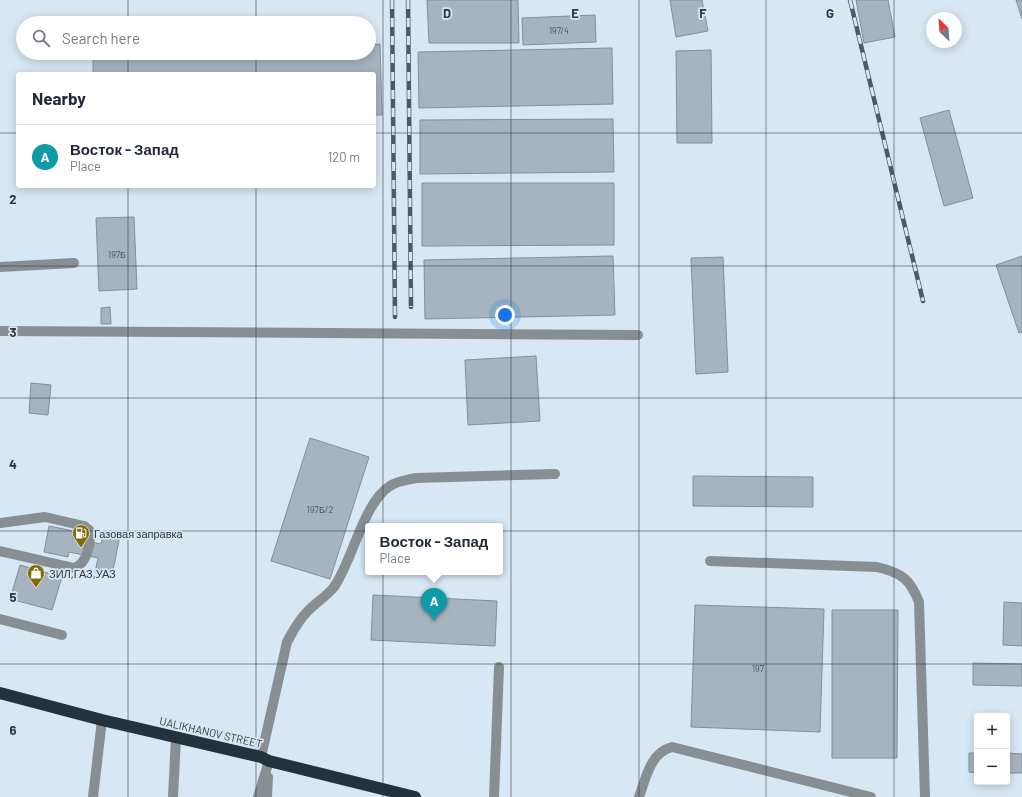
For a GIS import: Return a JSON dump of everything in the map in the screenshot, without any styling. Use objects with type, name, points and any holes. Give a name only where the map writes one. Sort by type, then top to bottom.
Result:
[{"type":"highway","name":"UALIKHANOV STREET","points":[[0,693],[102,720],[415,797]]},
{"type":"lane","points":[[0,267],[74,263]]},
{"type":"lane","points":[[0,331],[638,335]]},
{"type":"lane","points":[[258,797],[287,642],[295,626],[332,588],[342,574],[372,506],[379,496],[390,486],[402,480],[416,478],[555,474]]},
{"type":"lane","points":[[0,523],[45,517],[84,526],[89,530],[90,535],[85,560],[79,567],[74,568],[0,551]]},
{"type":"lane","points":[[710,560],[877,567],[892,571],[906,578],[914,590],[919,602],[926,797]]},
{"type":"lane","points":[[0,619],[62,635]]},
{"type":"lane","points":[[494,797],[499,667]]},
{"type":"lane","points":[[92,797],[102,720]]},
{"type":"lane","points":[[173,797],[176,737]]},
{"type":"lane","points":[[639,797],[656,756],[663,750],[672,748],[871,797]]},
{"type":"lane","points":[[265,759],[267,797]]},
{"type":"building","points":[[427,0],[518,0],[519,43],[429,43]]},
{"type":"building","points":[[670,0],[702,0],[708,31],[676,37]]},
{"type":"building","points":[[856,0],[888,0],[895,37],[864,43]]},
{"type":"building","points":[[1016,0],[1022,0],[1022,19]]},
{"type":"building","points":[[595,15],[596,42],[523,45],[522,18]]},
{"type":"building","points":[[376,44],[380,44],[382,115],[376,115],[376,72],[93,72],[93,60],[376,60]]},
{"type":"building","points":[[612,48],[613,104],[419,108],[418,52]]},
{"type":"building","points":[[711,50],[712,143],[677,143],[676,51]]},
{"type":"building","points":[[949,110],[973,198],[944,206],[920,118]]},
{"type":"building","points":[[613,119],[614,172],[420,174],[420,120]]},
{"type":"building","points":[[422,183],[614,183],[614,245],[422,246]]},
{"type":"building","points":[[134,217],[137,289],[99,291],[96,218]]},
{"type":"building","points":[[613,256],[615,315],[425,319],[424,260]]},
{"type":"building","points":[[1022,256],[1022,332],[1019,333],[996,265]]},
{"type":"building","points":[[723,257],[728,372],[696,374],[691,258]]},
{"type":"building","points":[[110,307],[111,324],[101,324],[101,308]]},
{"type":"building","points":[[536,356],[540,421],[468,425],[465,360]]},
{"type":"building","points":[[31,383],[51,385],[48,415],[29,413]]},
{"type":"building","points":[[310,438],[369,457],[330,579],[271,561]]},
{"type":"building","points":[[693,476],[813,477],[813,507],[693,506]]},
{"type":"building","name":"Газовая заправка","points":[[49,526],[74,531],[72,538],[101,544],[104,532],[120,535],[112,576],[95,572],[98,558],[69,552],[68,557],[44,552]]},
{"type":"building","points":[[20,565],[62,577],[52,610],[10,599]]},
{"type":"building","points":[[373,595],[497,601],[495,646],[371,640]]},
{"type":"building","points":[[1004,602],[1022,603],[1022,646],[1003,645]]},
{"type":"building","points":[[695,605],[824,609],[820,732],[691,727]]},
{"type":"building","points":[[832,610],[898,610],[897,758],[832,758]]},
{"type":"building","points":[[973,663],[1022,664],[1022,686],[973,685]]},
{"type":"building","points":[[969,753],[974,753],[974,773],[969,772]]},
{"type":"building","points":[[1010,753],[1022,754],[1022,773],[1010,773]]},
{"type":"railway","points":[[392,0],[395,317]]},
{"type":"railway","points":[[408,0],[411,307]]},
{"type":"railway","points":[[850,0],[923,301]]},
{"type":"place","name":"Газовая заправка","points":[[81,548]]},
{"type":"place","name":"ЗИЛ,ГАЗ,УАЗ","points":[[36,588]]},
{"type":"place","name":"Восток - Запад","points":[[434,621]]}]
